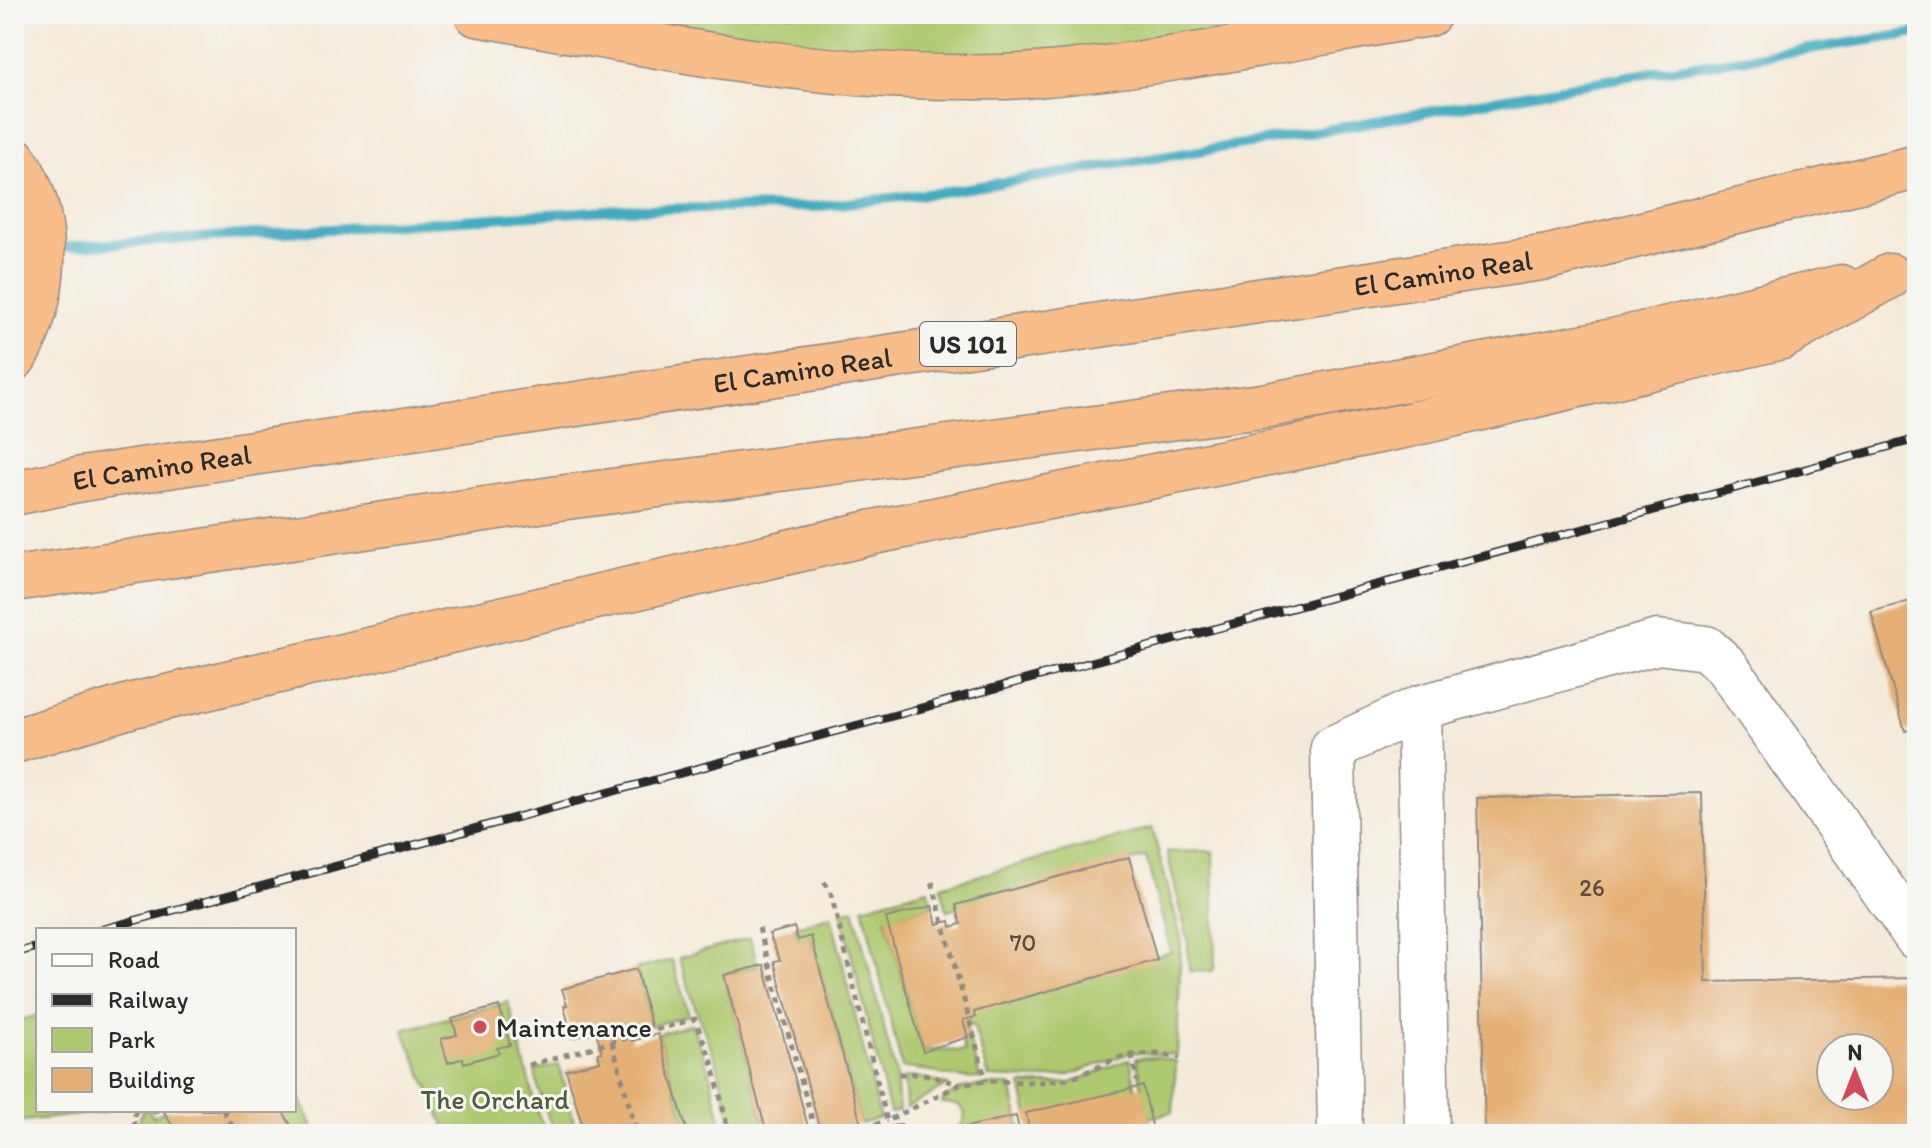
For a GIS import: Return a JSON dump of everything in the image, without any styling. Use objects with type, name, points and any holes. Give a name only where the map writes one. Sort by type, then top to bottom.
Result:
[{"type":"highway","points":[[477,14],[701,54],[812,69],[912,77],[1020,77],[1151,62],[1429,14]]},
{"type":"highway","points":[[14,159],[22,170],[35,204],[43,242],[39,291],[25,341],[14,358]]},
{"type":"highway","name":"El Camino Real","points":[[14,493],[97,477],[1548,257],[1917,167]]},
{"type":"highway","points":[[14,579],[559,498],[1262,406],[1613,341],[1904,272]]},
{"type":"highway","points":[[14,741],[133,705],[874,532],[1409,425],[1782,337],[1904,272]]},
{"type":"lane","points":[[1340,1134],[1333,748],[1419,708],[1658,642],[1706,648],[1726,666],[1917,938]]},
{"type":"lane","points":[[1419,708],[1427,1134]]},
{"type":"path","points":[[824,882],[830,890],[887,1121]]},
{"type":"path","points":[[932,882],[986,1081]]},
{"type":"path","points":[[759,928],[816,1134]]},
{"type":"path","points":[[529,1065],[695,1019],[713,1065],[729,1134]]},
{"type":"path","points":[[612,1042],[637,1134]]},
{"type":"path","points":[[840,1134],[887,1121],[959,1085],[986,1081],[1070,1079],[1132,1055],[1157,1054],[1180,1058]]},
{"type":"path","points":[[1132,1055],[1137,1081]]},
{"type":"path","points":[[899,1074],[924,1074],[959,1085]]},
{"type":"path","points":[[135,1112],[133,1119],[137,1134]]},
{"type":"path","points":[[224,1112],[237,1134]]},
{"type":"green space","points":[[598,14],[1308,14],[1132,45],[989,55],[830,51],[671,29]]},
{"type":"green space","points":[[1152,828],[1181,937],[1177,1055],[1132,1052],[1070,1075],[1041,1079],[989,1077],[973,1024],[966,1027],[980,1078],[961,1078],[902,1068],[863,907],[928,889],[932,906],[886,919],[923,1050],[965,1051],[954,1012],[1171,952],[1146,857],[947,911],[941,886]]},
{"type":"green space","points":[[1213,851],[1215,967],[1212,971],[1189,971],[1188,941],[1167,852]]},
{"type":"green space","points":[[854,909],[896,1075],[899,1111],[890,1113],[841,912]]},
{"type":"green space","points":[[831,915],[880,1118],[861,1124],[811,937],[798,940],[794,927]]},
{"type":"green space","points":[[750,938],[758,966],[724,975],[767,1134],[734,1134],[717,1063],[679,958]]},
{"type":"green space","points":[[672,960],[689,1015],[651,1026],[636,969]]},
{"type":"green space","name":"The Orchard","points":[[508,1002],[538,1114],[547,1134],[448,1134],[403,1030]]},
{"type":"green space","points":[[36,1016],[36,1112],[105,1112],[14,1122],[14,1022]]},
{"type":"green space","points":[[692,1024],[708,1067],[724,1131],[688,1134],[658,1034]]},
{"type":"green space","points":[[1157,1057],[1176,1061],[1173,1112],[1148,1118],[1136,1058]]},
{"type":"green space","points":[[1130,1059],[1139,1107],[1032,1132],[1021,1085],[1071,1083]]},
{"type":"green space","points":[[559,1065],[577,1134],[555,1134],[538,1087],[535,1070]]},
{"type":"green space","points":[[917,1077],[948,1085],[906,1108],[904,1078]]},
{"type":"green space","points":[[1011,1085],[1021,1132],[949,1134],[963,1123],[965,1112],[958,1105],[942,1103],[943,1099],[963,1088]]},
{"type":"green space","points":[[296,1089],[316,1134],[292,1134],[279,1112],[296,1112]]},
{"type":"green space","points":[[142,1112],[150,1112],[153,1117],[166,1112],[178,1134],[143,1134],[139,1122]]},
{"type":"building","points":[[1917,599],[1917,728],[1905,731],[1871,612]]},
{"type":"building","points":[[1702,793],[1706,982],[1917,978],[1917,1134],[1485,1134],[1477,798]]},
{"type":"building","points":[[1129,857],[1157,960],[974,1012],[976,1017],[963,1020],[968,1037],[923,1051],[886,918],[932,906],[937,924],[950,921],[951,927],[961,924],[956,905]]},
{"type":"building","points":[[794,927],[798,940],[811,936],[861,1124],[821,1134],[774,961],[780,960],[769,934]]},
{"type":"building","points":[[764,965],[810,1134],[767,1134],[724,975]]},
{"type":"building","points":[[636,969],[651,1026],[629,1032],[632,1041],[658,1034],[688,1134],[585,1134],[566,1070],[600,1061],[598,1053],[602,1052],[596,1032],[572,1038],[562,989]]},
{"type":"building","name":"Maintenance","points":[[499,1006],[510,1045],[497,1048],[499,1053],[464,1063],[463,1058],[448,1063],[441,1039],[457,1035],[452,1019]]},
{"type":"building","points":[[1143,1086],[1154,1134],[1030,1134],[1026,1113]]},
{"type":"building","points":[[164,1112],[283,1112],[296,1134],[177,1134]]},
{"type":"building","points":[[1016,1116],[1020,1134],[962,1134],[961,1128]]},
{"type":"building","points":[[901,1124],[904,1134],[877,1134],[876,1130]]},
{"type":"waterway","points":[[52,248],[622,209],[812,207],[943,192],[1274,139],[1653,72],[1917,33]]},
{"type":"railway","points":[[107,928],[1917,439]]},
{"type":"railway","points":[[14,953],[36,948]]},
{"type":"place","name":"Maintenance","points":[[480,1027]]}]
